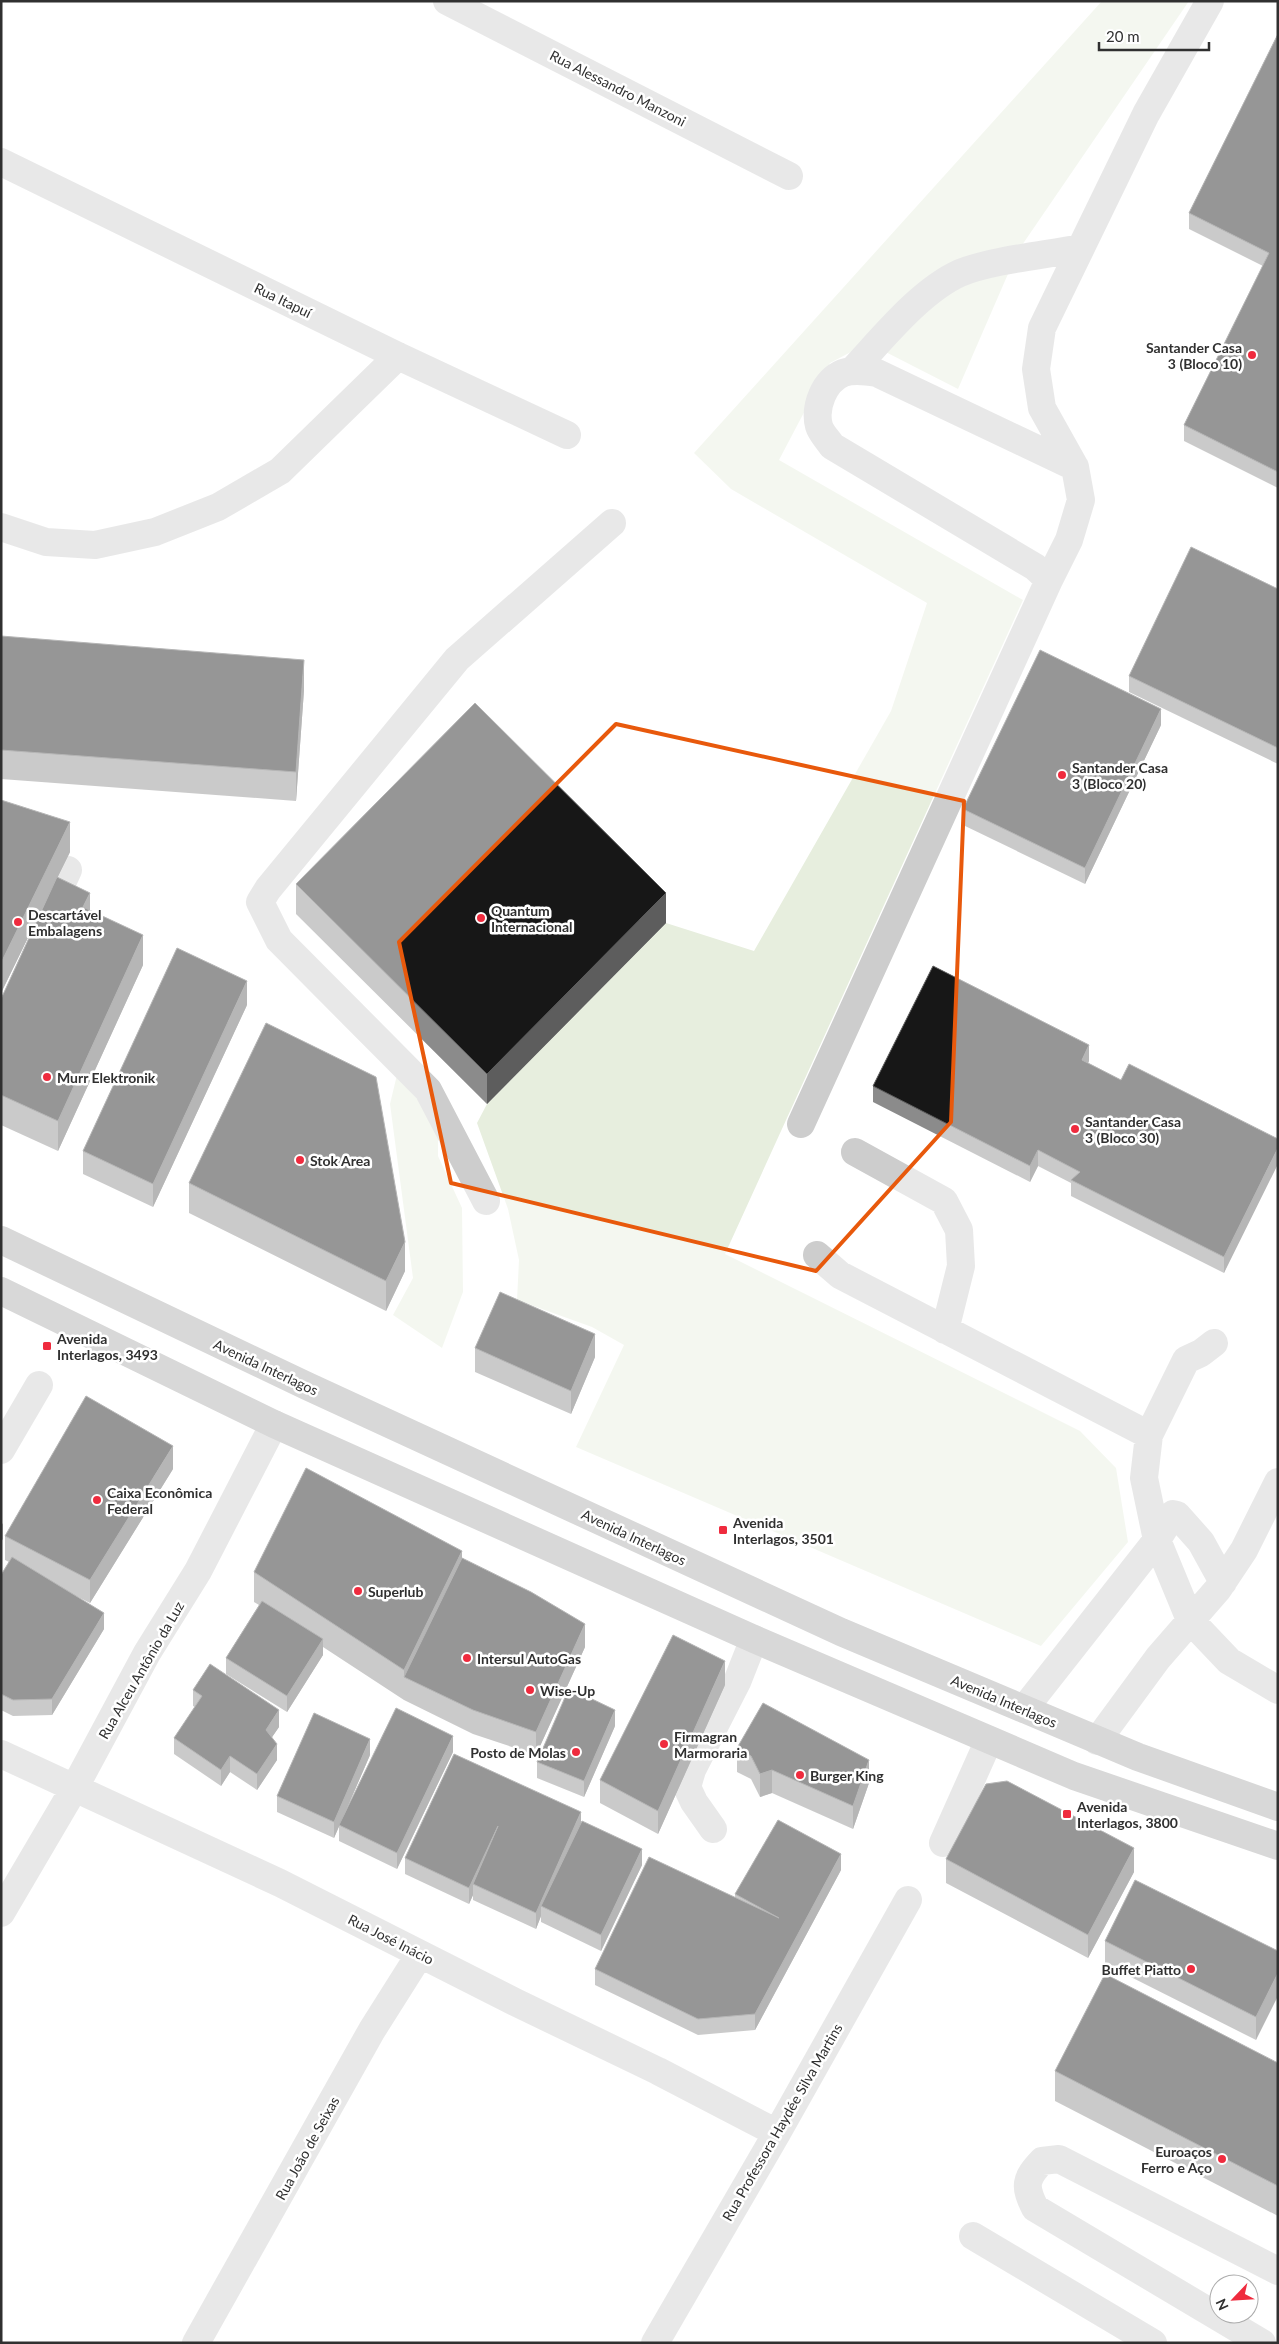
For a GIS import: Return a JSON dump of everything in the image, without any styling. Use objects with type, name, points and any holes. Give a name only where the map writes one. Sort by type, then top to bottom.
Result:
[{"type":"main road","name":"Avenida Interlagos","points":[[1,1240],[307,1386],[841,1632],[1097,1741],[1278,1807]]},
{"type":"main road","points":[[1,1291],[274,1424],[754,1639],[1074,1776],[1278,1846]]},
{"type":"street","name":"Rua Alessandro Manzoni","points":[[447,1],[789,176]]},
{"type":"street","points":[[800,1124],[1048,580],[1069,540],[1080,500],[1075,467],[1042,408],[1036,369],[1042,328],[1146,114],[1210,1]]},
{"type":"street","name":"Rua Itapuí","points":[[1,162],[398,356],[567,435]]},
{"type":"street","points":[[852,371],[913,308],[940,284],[961,273],[990,265],[1081,248]]},
{"type":"street","points":[[1,527],[46,542],[95,545],[155,532],[218,507],[280,471],[398,356]]},
{"type":"street","points":[[1048,580],[1035,567],[832,446],[820,427],[818,410],[822,395],[832,380],[852,371],[877,373],[1075,467]]},
{"type":"street","points":[[486,1201],[428,1090],[279,940],[260,902],[268,889],[457,659],[612,523]]},
{"type":"street","points":[[36,939],[68,870]]},
{"type":"street","points":[[855,1152],[944,1201],[959,1230],[962,1266],[946,1330]]},
{"type":"street","points":[[817,1256],[840,1275],[1149,1435]]},
{"type":"street","points":[[1214,1343],[1202,1353],[1186,1360],[1149,1435],[1144,1478],[1157,1540],[1190,1620],[1229,1661],[1278,1690]]},
{"type":"street","points":[[1,1450],[39,1384]]},
{"type":"street","name":"Rua Alceu Antônio da Luz","points":[[1,1913],[74,1787],[147,1653],[198,1571],[274,1424]]},
{"type":"street","points":[[1097,1741],[1148,1671],[1223,1582],[1244,1550],[1278,1482]]},
{"type":"street","points":[[1024,1709],[1157,1540],[1173,1514],[1177,1515],[1202,1542],[1223,1582]]},
{"type":"street","points":[[713,1829],[694,1802],[687,1787],[692,1770],[737,1682],[754,1639]]},
{"type":"street","points":[[943,1843],[989,1740]]},
{"type":"street","name":"Rua José Inácio","points":[[1,1754],[280,1882],[420,1954],[658,2071],[777,2133]]},
{"type":"street","name":"Rua Professora Haydée Silva Martins","points":[[654,2343],[777,2133],[908,1900]]},
{"type":"street","name":"Rua João de Seixas","points":[[196,2343],[372,2030],[420,1954]]},
{"type":"street","points":[[1262,2343],[1035,2208],[1027,2192],[1029,2175],[1042,2161],[1059,2159],[1278,2272]]},
{"type":"street","points":[[973,2236],[1153,2343]]},
{"type":"highlighted area","points":[[616,724],[964,801],[951,1122],[816,1271],[451,1183],[399,942]]},
{"type":"green space","points":[[1102,1],[1189,1],[1018,251],[958,389],[868,343],[830,363],[779,460],[1023,600],[725,1254],[1080,1431],[1116,1468],[1128,1542],[1041,1646],[576,1447],[624,1345],[592,1327],[517,1300],[519,1260],[508,1209],[477,1123],[487,1104],[666,923],[754,951],[891,711],[927,603],[731,489],[694,453]]},
{"type":"green space","points":[[401,1058],[438,1083],[438,1156],[462,1208],[463,1292],[442,1348],[393,1315],[413,1278],[390,1104]]},
{"type":"building","name":"Santander Casa 3 (Bloco 10)","points":[[1278,34],[1278,472],[1184,425],[1269,253],[1189,213]]},
{"type":"building","points":[[1191,547],[1278,589],[1278,748],[1129,676]]},
{"type":"building","points":[[1,636],[304,660],[296,772],[1,750]]},
{"type":"building","name":"Santander Casa 3 (Bloco 20)","points":[[1040,650],[1161,709],[1085,868],[963,809]]},
{"type":"building","name":"Quantum Internacional","points":[[475,703],[666,893],[487,1074],[296,884]]},
{"type":"building","name":"Descartável Embalagens","points":[[1,800],[70,822],[1,963]]},
{"type":"building","name":"Murr Elektronik","points":[[57,877],[90,893],[83,907],[143,935],[58,1121],[1,1095],[1,999]]},
{"type":"building","points":[[177,948],[247,981],[153,1184],[83,1151]]},
{"type":"building","name":"Santander Casa 3 (Bloco 30)","points":[[933,966],[1089,1045],[1082,1060],[1121,1080],[1129,1064],[1278,1139],[1278,1148],[1224,1257],[1071,1180],[1080,1172],[1038,1150],[1030,1166],[873,1086]]},
{"type":"building","name":"Stok Area","points":[[266,1023],[376,1077],[405,1242],[386,1281],[189,1183]]},
{"type":"building","points":[[500,1292],[595,1334],[571,1391],[475,1348]]},
{"type":"building","name":"Caixa Econômica Federal","points":[[86,1396],[173,1446],[90,1580],[5,1536]]},
{"type":"building","name":"Superlub","points":[[306,1468],[462,1551],[404,1670],[254,1572]]},
{"type":"building","points":[[12,1557],[104,1613],[52,1699],[13,1700],[1,1694],[1,1575]]},
{"type":"building","points":[[462,1558],[531,1592],[585,1624],[536,1732],[473,1710],[404,1677]]},
{"type":"building","points":[[262,1601],[323,1639],[287,1696],[226,1658]]},
{"type":"building","name":"Firmagran Marmoraria","points":[[673,1635],[725,1661],[658,1811],[600,1780]]},
{"type":"building","points":[[210,1664],[279,1710],[266,1730],[277,1744],[257,1774],[230,1756],[221,1770],[174,1738],[202,1696],[193,1690]]},
{"type":"building","name":"Posto de Molas","points":[[569,1688],[615,1710],[584,1781],[537,1762]]},
{"type":"building","points":[[763,1703],[869,1760],[853,1806],[772,1770],[760,1774],[751,1756],[737,1748]]},
{"type":"building","points":[[396,1708],[453,1736],[397,1853],[339,1825]]},
{"type":"building","points":[[314,1713],[370,1739],[334,1822],[277,1796]]},
{"type":"building","points":[[454,1754],[581,1812],[536,1913],[473,1884],[498,1826],[469,1888],[405,1858]]},
{"type":"building","points":[[1007,1781],[1134,1848],[1088,1935],[946,1859],[986,1784]]},
{"type":"building","points":[[778,1820],[841,1854],[755,2014],[698,2019],[595,1969],[649,1857],[779,1918],[735,1894]]},
{"type":"building","points":[[582,1821],[642,1849],[601,1935],[541,1906]]},
{"type":"building","name":"Buffet Piatto","points":[[1135,1880],[1278,1951],[1278,1973],[1256,2017],[1105,1941]]},
{"type":"building","name":"Euroaços Ferro e Aço","points":[[1105,1974],[1278,2063],[1278,2186],[1055,2071]]},
{"type":"place","name":"Santander Casa 3 (Bloco 10)","points":[[1252,355]]},
{"type":"place","name":"Santander Casa 3 (Bloco 20)","points":[[1062,775]]},
{"type":"place","name":"Quantum Internacional","points":[[481,918]]},
{"type":"place","name":"Descartável Embalagens","points":[[18,922]]},
{"type":"place","name":"Murr Elektronik","points":[[47,1077]]},
{"type":"place","name":"Santander Casa 3 (Bloco 30)","points":[[1075,1129]]},
{"type":"place","name":"Stok Area","points":[[300,1160]]},
{"type":"place","name":"Avenida Interlagos, 3493","points":[[47,1346]]},
{"type":"place","name":"Caixa Econômica Federal","points":[[97,1500]]},
{"type":"place","name":"Avenida Interlagos, 3501","points":[[723,1530]]},
{"type":"place","name":"Superlub","points":[[358,1591]]},
{"type":"place","name":"Intersul AutoGas","points":[[467,1658]]},
{"type":"place","name":"Wise-Up","points":[[530,1690]]},
{"type":"place","name":"Firmagran Marmoraria","points":[[664,1744]]},
{"type":"place","name":"Posto de Molas","points":[[576,1752]]},
{"type":"place","name":"Burger King","points":[[800,1775]]},
{"type":"place","name":"Avenida Interlagos, 3800","points":[[1067,1814]]},
{"type":"place","name":"Buffet Piatto","points":[[1191,1969]]},
{"type":"place","name":"Euroaços Ferro e Aço","points":[[1222,2159]]}]
